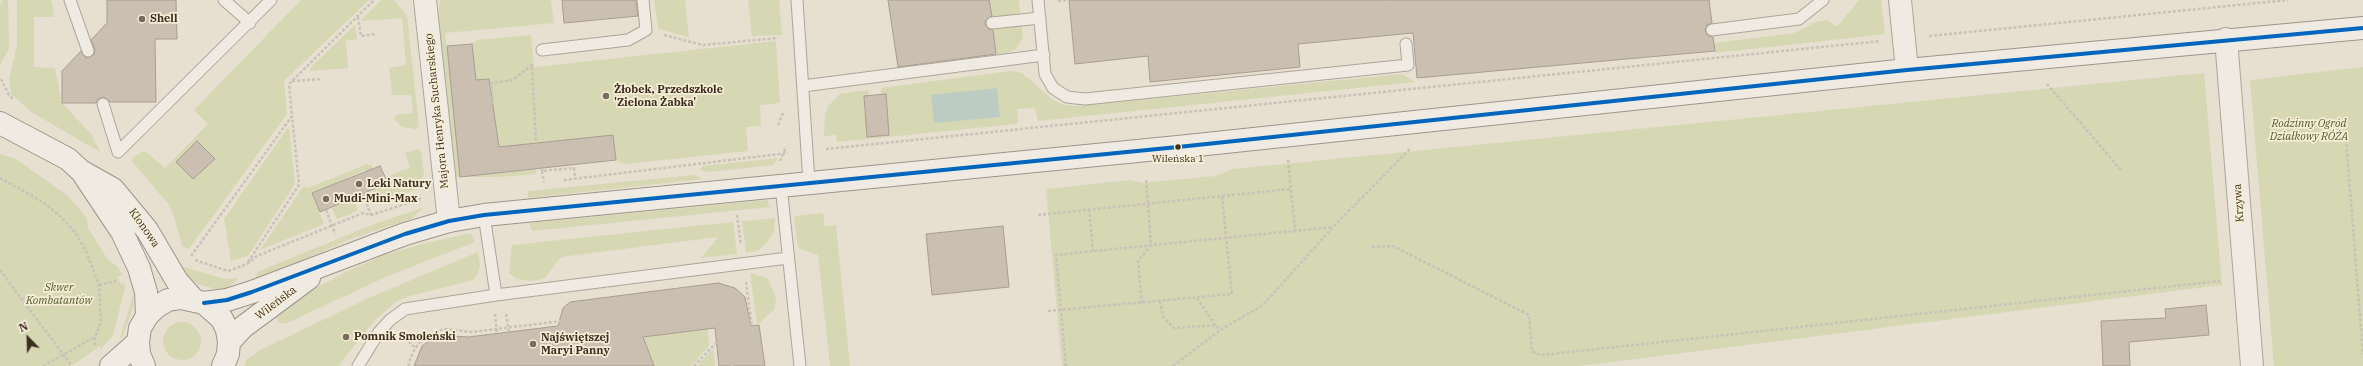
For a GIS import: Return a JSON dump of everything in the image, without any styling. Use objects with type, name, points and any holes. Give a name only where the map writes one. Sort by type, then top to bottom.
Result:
[{"type":"street","name":"Majora Henryka Sucharskiego","points":[[425,0],[449,221]]},
{"type":"street","points":[[1900,0],[1907,70]]},
{"type":"street","name":"Wileńska","points":[[147,316],[168,300],[180,298],[199,301],[227,300],[326,266],[398,236],[449,221],[484,215],[1186,146],[1907,70],[2363,28]]},
{"type":"street","name":"Krzywa","points":[[2226,40],[2252,366]]},
{"type":"street","name":"Klonowa","points":[[0,123],[68,159],[81,171],[113,189],[129,206],[147,230],[177,281],[222,319],[227,330],[229,342]]},
{"type":"street","name":"Klonowa","points":[[81,171],[122,232],[139,268],[146,292],[147,316]]},
{"type":"street","name":"Wileńska","points":[[229,342],[243,327],[326,266]]},
{"type":"street","points":[[144,366],[139,354],[138,342],[140,328],[147,316]]},
{"type":"street","points":[[111,366],[138,342]]},
{"type":"street","points":[[222,366],[228,354],[229,342]]},
{"type":"lane","points":[[70,0],[88,51]]},
{"type":"lane","points":[[224,0],[250,23]]},
{"type":"lane","points":[[103,104],[118,152],[272,0]]},
{"type":"lane","points":[[542,50],[628,40],[646,30],[643,0]]},
{"type":"lane","points":[[797,0],[809,182]]},
{"type":"lane","points":[[1038,0],[1045,74],[1053,88],[1067,97],[1085,98],[1408,65],[1406,44]]},
{"type":"lane","points":[[1712,30],[1799,19],[1823,0]]},
{"type":"lane","points":[[992,22],[1040,18]]},
{"type":"lane","points":[[803,86],[1044,55]]},
{"type":"lane","points":[[781,186],[800,366]]},
{"type":"lane","points":[[484,215],[496,295]]},
{"type":"lane","points":[[358,366],[379,332],[390,320],[405,309],[496,295],[788,258]]},
{"type":"path","points":[[247,264],[299,185],[289,84],[374,0]]},
{"type":"path","points":[[560,180],[807,151],[2288,0]]},
{"type":"path","points":[[358,16],[361,36],[376,34]]},
{"type":"path","points":[[646,30],[704,45],[778,37],[779,44]]},
{"type":"path","points":[[492,103],[491,83],[513,80],[532,65],[536,143]]},
{"type":"path","points":[[2,79],[9,94],[16,102]]},
{"type":"path","points":[[292,82],[322,79]]},
{"type":"path","points":[[2047,84],[2121,170]]},
{"type":"path","points":[[778,125],[784,115],[783,108]]},
{"type":"path","points":[[292,116],[190,258],[228,271],[247,264],[257,256],[363,213],[371,215],[427,196]]},
{"type":"path","points":[[2346,139],[2363,354]]},
{"type":"path","points":[[778,164],[784,154],[788,140]]},
{"type":"path","points":[[1173,366],[1220,330],[1262,305],[1333,227],[1411,147]]},
{"type":"path","points":[[1288,160],[1295,230]]},
{"type":"path","points":[[544,182],[542,169],[574,168],[575,178]]},
{"type":"path","points":[[0,178],[43,202],[75,232],[86,251],[99,285],[101,322],[95,337],[95,348]]},
{"type":"path","points":[[1142,303],[1138,261],[1151,245],[1146,179]]},
{"type":"path","points":[[537,183],[552,181]]},
{"type":"path","points":[[1038,215],[1290,189]]},
{"type":"path","points":[[363,194],[371,215]]},
{"type":"path","points":[[1048,311],[1232,294],[1222,196]]},
{"type":"path","points":[[1089,209],[1093,251]]},
{"type":"path","points":[[326,210],[336,236]]},
{"type":"path","points":[[1066,366],[1056,255],[1333,227]]},
{"type":"path","points":[[1372,247],[1393,246],[1529,315],[1532,350],[1536,354],[1542,355],[2224,281]]},
{"type":"path","points":[[0,270],[72,366]]},
{"type":"path","points":[[99,285],[121,280]]},
{"type":"path","points":[[1197,298],[1220,330]]},
{"type":"path","points":[[408,366],[413,352],[419,343],[436,331],[445,329],[472,332],[497,331],[508,328],[724,301],[732,366]]},
{"type":"path","points":[[1160,301],[1162,317],[1174,328],[1216,325]]},
{"type":"path","points":[[505,312],[509,332]]},
{"type":"path","points":[[494,314],[497,331]]},
{"type":"path","points":[[42,366],[95,337]]},
{"type":"path","points":[[694,366],[716,342]]},
{"type":"green space","points":[[3,0],[8,0],[9,48],[0,65],[0,5]]},
{"type":"green space","points":[[17,0],[50,0],[52,3],[54,17],[34,17],[34,67],[55,68],[62,103],[92,135],[100,152],[33,113],[11,94],[9,79],[17,45]]},
{"type":"green space","points":[[301,0],[369,0],[284,81],[287,114],[189,249],[182,246],[173,213],[168,204],[132,161],[133,157],[145,151],[165,168],[208,124],[194,110]]},
{"type":"green space","points":[[381,0],[394,0],[407,16],[419,125],[416,129],[402,127],[394,119],[396,115],[413,113],[411,95],[392,95],[389,68],[406,65],[402,18],[362,21],[362,19]]},
{"type":"green space","points":[[440,0],[551,0],[554,23],[445,33],[461,177],[456,177],[438,16]]},
{"type":"green space","points":[[654,0],[685,0],[689,37],[658,29]]},
{"type":"green space","points":[[748,0],[779,0],[782,35],[752,36]]},
{"type":"green space","points":[[982,0],[1019,0],[1020,14],[992,17],[990,3]]},
{"type":"green space","points":[[1859,0],[1881,0],[1885,34],[1715,53],[1714,43],[1794,33],[1816,22],[1827,20],[1837,27]]},
{"type":"green space","points":[[355,25],[357,39],[346,41],[348,68],[310,71],[311,67]]},
{"type":"green space","points":[[1022,26],[1023,38],[1017,48],[1008,53],[996,54],[993,28]]},
{"type":"green space","name":"Żłobek, Przedszkole 'Zielona Żabka'","points":[[531,35],[534,67],[776,41],[780,103],[760,105],[761,126],[746,127],[748,151],[625,164],[616,160],[613,135],[483,149],[492,107],[489,80],[476,80],[472,44],[477,40]]},
{"type":"green space","name":"Rodzinny Ogród Działkowy RÓŻA","points":[[2363,67],[2363,366],[2274,366],[2250,80]]},
{"type":"green space","points":[[1011,71],[1022,73],[1053,100],[1064,105],[1078,106],[1402,74],[1415,82],[1038,121],[1035,108],[1017,109],[1018,121],[1016,124],[837,142],[836,135],[824,136],[825,115],[828,106],[840,94],[868,90],[869,96],[864,97],[867,137],[889,135],[886,95],[881,94],[881,88]]},
{"type":"green space","points":[[2204,73],[2222,285],[1579,366],[1062,366],[1046,189],[1130,180],[1142,183],[1216,176],[1233,169]]},
{"type":"green space","points":[[289,126],[295,184],[248,256],[231,261],[224,219]]},
{"type":"green space","points":[[417,149],[421,151],[424,174],[417,189],[380,203],[377,202],[365,170],[346,178],[357,211],[337,219],[332,208],[340,204],[332,185],[312,193],[324,224],[260,250],[303,187],[308,188],[367,164],[372,166],[378,181],[410,167],[405,153]]},
{"type":"green space","name":"Skwer Kombatantów","points":[[0,154],[16,159],[68,196],[87,218],[88,228],[108,260],[118,267],[122,275],[117,277],[121,284],[124,283],[125,288],[113,335],[100,350],[100,346],[71,366],[0,366]]},
{"type":"green space","points":[[778,158],[773,165],[709,172],[700,170],[702,166]]},
{"type":"green space","points":[[536,169],[536,174],[500,177],[461,177]]},
{"type":"green space","points":[[695,175],[703,179],[528,198],[528,191]]},
{"type":"green space","points":[[767,200],[770,207],[532,231],[529,223]]},
{"type":"green space","points":[[425,207],[411,219],[353,238],[255,281],[257,272],[372,225]]},
{"type":"green space","points":[[823,213],[825,226],[836,225],[850,366],[830,366],[818,255],[798,248],[794,216]]},
{"type":"green space","points":[[775,218],[774,232],[767,243],[757,251],[746,253],[742,221]]},
{"type":"green space","points":[[733,222],[737,254],[701,258],[718,237],[561,257],[545,278],[532,281],[516,279],[509,273],[512,245]]},
{"type":"green space","points":[[471,233],[475,242],[388,276],[287,323],[280,323],[275,317],[306,293],[352,269],[384,255],[422,244]]},
{"type":"green space","points":[[478,252],[480,265],[478,274],[473,280],[406,297],[396,302],[374,321],[338,366],[244,366],[247,359],[260,350],[371,297]]},
{"type":"green space","points":[[177,265],[225,279],[239,278],[225,290],[216,289],[197,284],[186,275],[183,267]]},
{"type":"green space","points":[[750,273],[767,278],[776,297],[775,309],[757,325]]},
{"type":"green space","points":[[134,293],[133,307],[122,338],[120,337]]},
{"type":"green space","points":[[178,322],[186,322],[196,327],[200,334],[200,348],[196,355],[186,360],[178,360],[168,355],[166,352],[163,345],[163,337],[168,327],[171,325]]},
{"type":"green space","points":[[708,329],[709,346],[691,366],[654,366],[641,343],[645,337]]},
{"type":"green space","points":[[713,349],[715,366],[697,366]]},
{"type":"shaded area","points":[[997,88],[1000,117],[934,123],[931,95]]},
{"type":"building","points":[[107,0],[176,0],[177,39],[155,39],[156,102],[110,102],[104,97],[98,99],[96,103],[62,103],[62,71],[81,51],[86,58],[94,55],[95,49],[91,40],[107,23]]},
{"type":"building","points":[[562,0],[636,0],[638,16],[564,23]]},
{"type":"building","points":[[888,0],[989,0],[992,16],[986,20],[985,24],[989,29],[993,30],[996,54],[898,67]]},
{"type":"building","points":[[1069,0],[1709,0],[1712,23],[1707,25],[1705,30],[1707,35],[1713,37],[1715,51],[1417,78],[1413,33],[1298,44],[1300,67],[1150,82],[1148,56],[1075,64]]},
{"type":"building","points":[[472,44],[476,80],[489,79],[499,147],[613,135],[616,160],[460,177],[447,46]]},
{"type":"building","points":[[886,94],[889,135],[867,137],[864,96]]},
{"type":"building","points":[[197,141],[215,159],[193,179],[176,162]]},
{"type":"building","points":[[380,166],[388,183],[320,212],[312,193]]},
{"type":"building","points":[[1003,226],[1009,287],[932,295],[926,234]]},
{"type":"building","points":[[718,283],[735,288],[745,297],[751,326],[759,325],[765,366],[719,366],[715,328],[643,337],[654,366],[414,366],[422,346],[437,335],[468,337],[558,326],[563,308],[570,302]]},
{"type":"building","points":[[2206,305],[2209,335],[2129,342],[2130,366],[2103,366],[2101,321],[2166,318],[2165,309]]},
{"type":"transit line","points":[[204,303],[227,300],[252,292],[405,234],[449,221],[484,215],[1178,147],[1907,70],[2363,28]]},
{"type":"place","name":"Shell","points":[[142,19]]},
{"type":"place","name":"Żłobek, Przedszkole 'Zielona Żabka'","points":[[606,96]]},
{"type":"place","name":"Wileńska 1","points":[[1178,147]]},
{"type":"place","name":"Leki Natury","points":[[359,184]]},
{"type":"place","name":"Mudi-Mini-Max","points":[[326,199]]},
{"type":"place","name":"Pomnik Smoleński","points":[[346,337]]},
{"type":"place","name":"Najświętszej Maryi Panny","points":[[533,344]]}]
